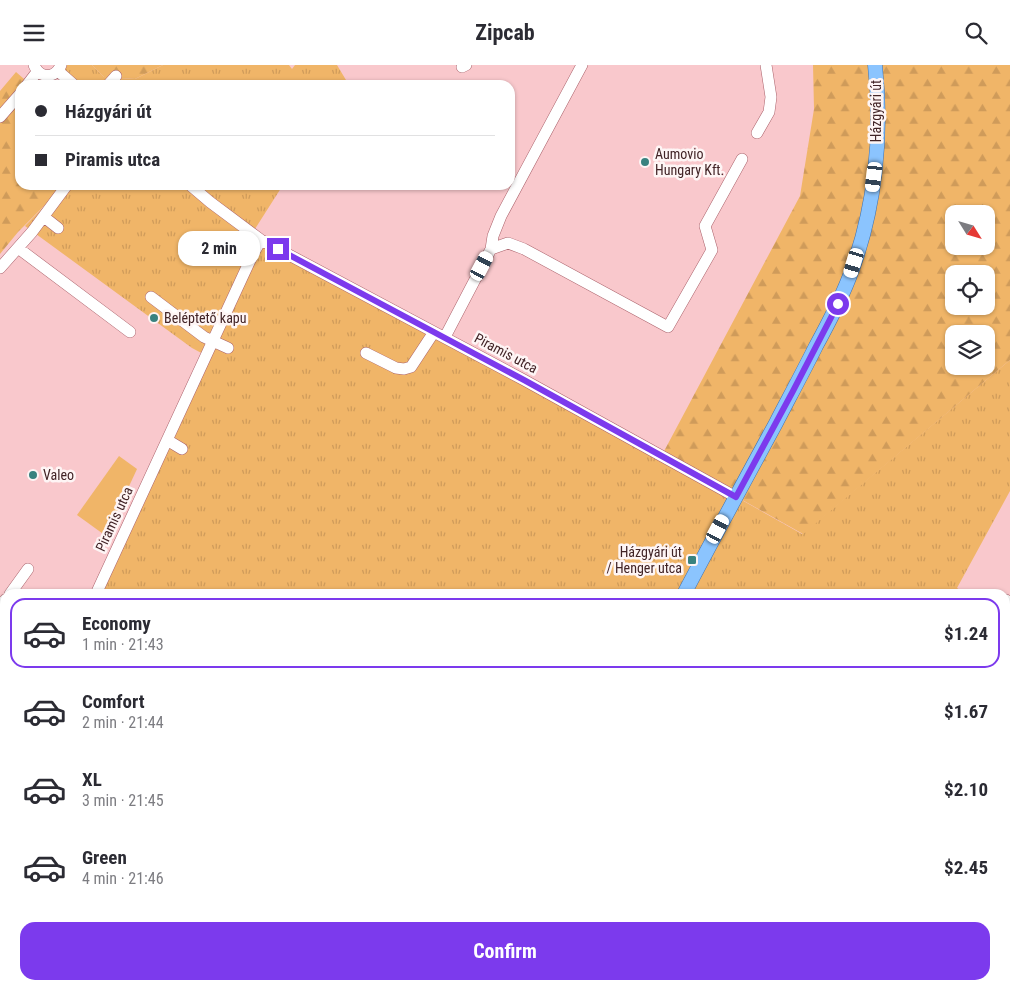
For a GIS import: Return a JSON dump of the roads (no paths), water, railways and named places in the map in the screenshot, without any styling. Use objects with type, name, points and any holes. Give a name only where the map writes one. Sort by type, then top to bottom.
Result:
[{"type":"main road","name":"Házgyári út","points":[[687,589],[828,325],[849,277],[863,235],[872,194],[878,118],[875,65]]},
{"type":"street","points":[[515,189],[582,65]]},
{"type":"street","points":[[757,133],[768,112],[771,97],[766,65]]},
{"type":"street","points":[[30,80],[36,68],[45,75],[50,76],[60,68],[70,80]]},
{"type":"street","points":[[0,117],[15,100]]},
{"type":"street","points":[[491,249],[508,243],[524,249],[668,327],[712,250],[705,226],[742,159]]},
{"type":"street","points":[[0,268],[44,217],[63,190]]},
{"type":"street","name":"Piramis utca","points":[[196,190],[261,240],[524,380],[736,497]]},
{"type":"street","points":[[366,353],[396,368],[404,369],[411,367],[439,335],[491,249],[493,236],[501,215],[514,190]]},
{"type":"street","points":[[44,217],[58,228]]},
{"type":"street","name":"Piramis utca","points":[[98,589],[261,240]]},
{"type":"street","points":[[18,248],[130,331]]},
{"type":"street","points":[[151,297],[204,337],[228,349]]},
{"type":"street","points":[[167,439],[182,449]]},
{"type":"street","points":[[14,589],[28,569]]},
{"type":"place","name":"Aumovio Hungary Kft.","points":[[645,162]]},
{"type":"place","name":"Beléptető kapu","points":[[154,318]]},
{"type":"place","name":"Valeo","points":[[33,475]]},
{"type":"place","name":"Házgyári út / Henger utca","points":[[692,560]]}]
